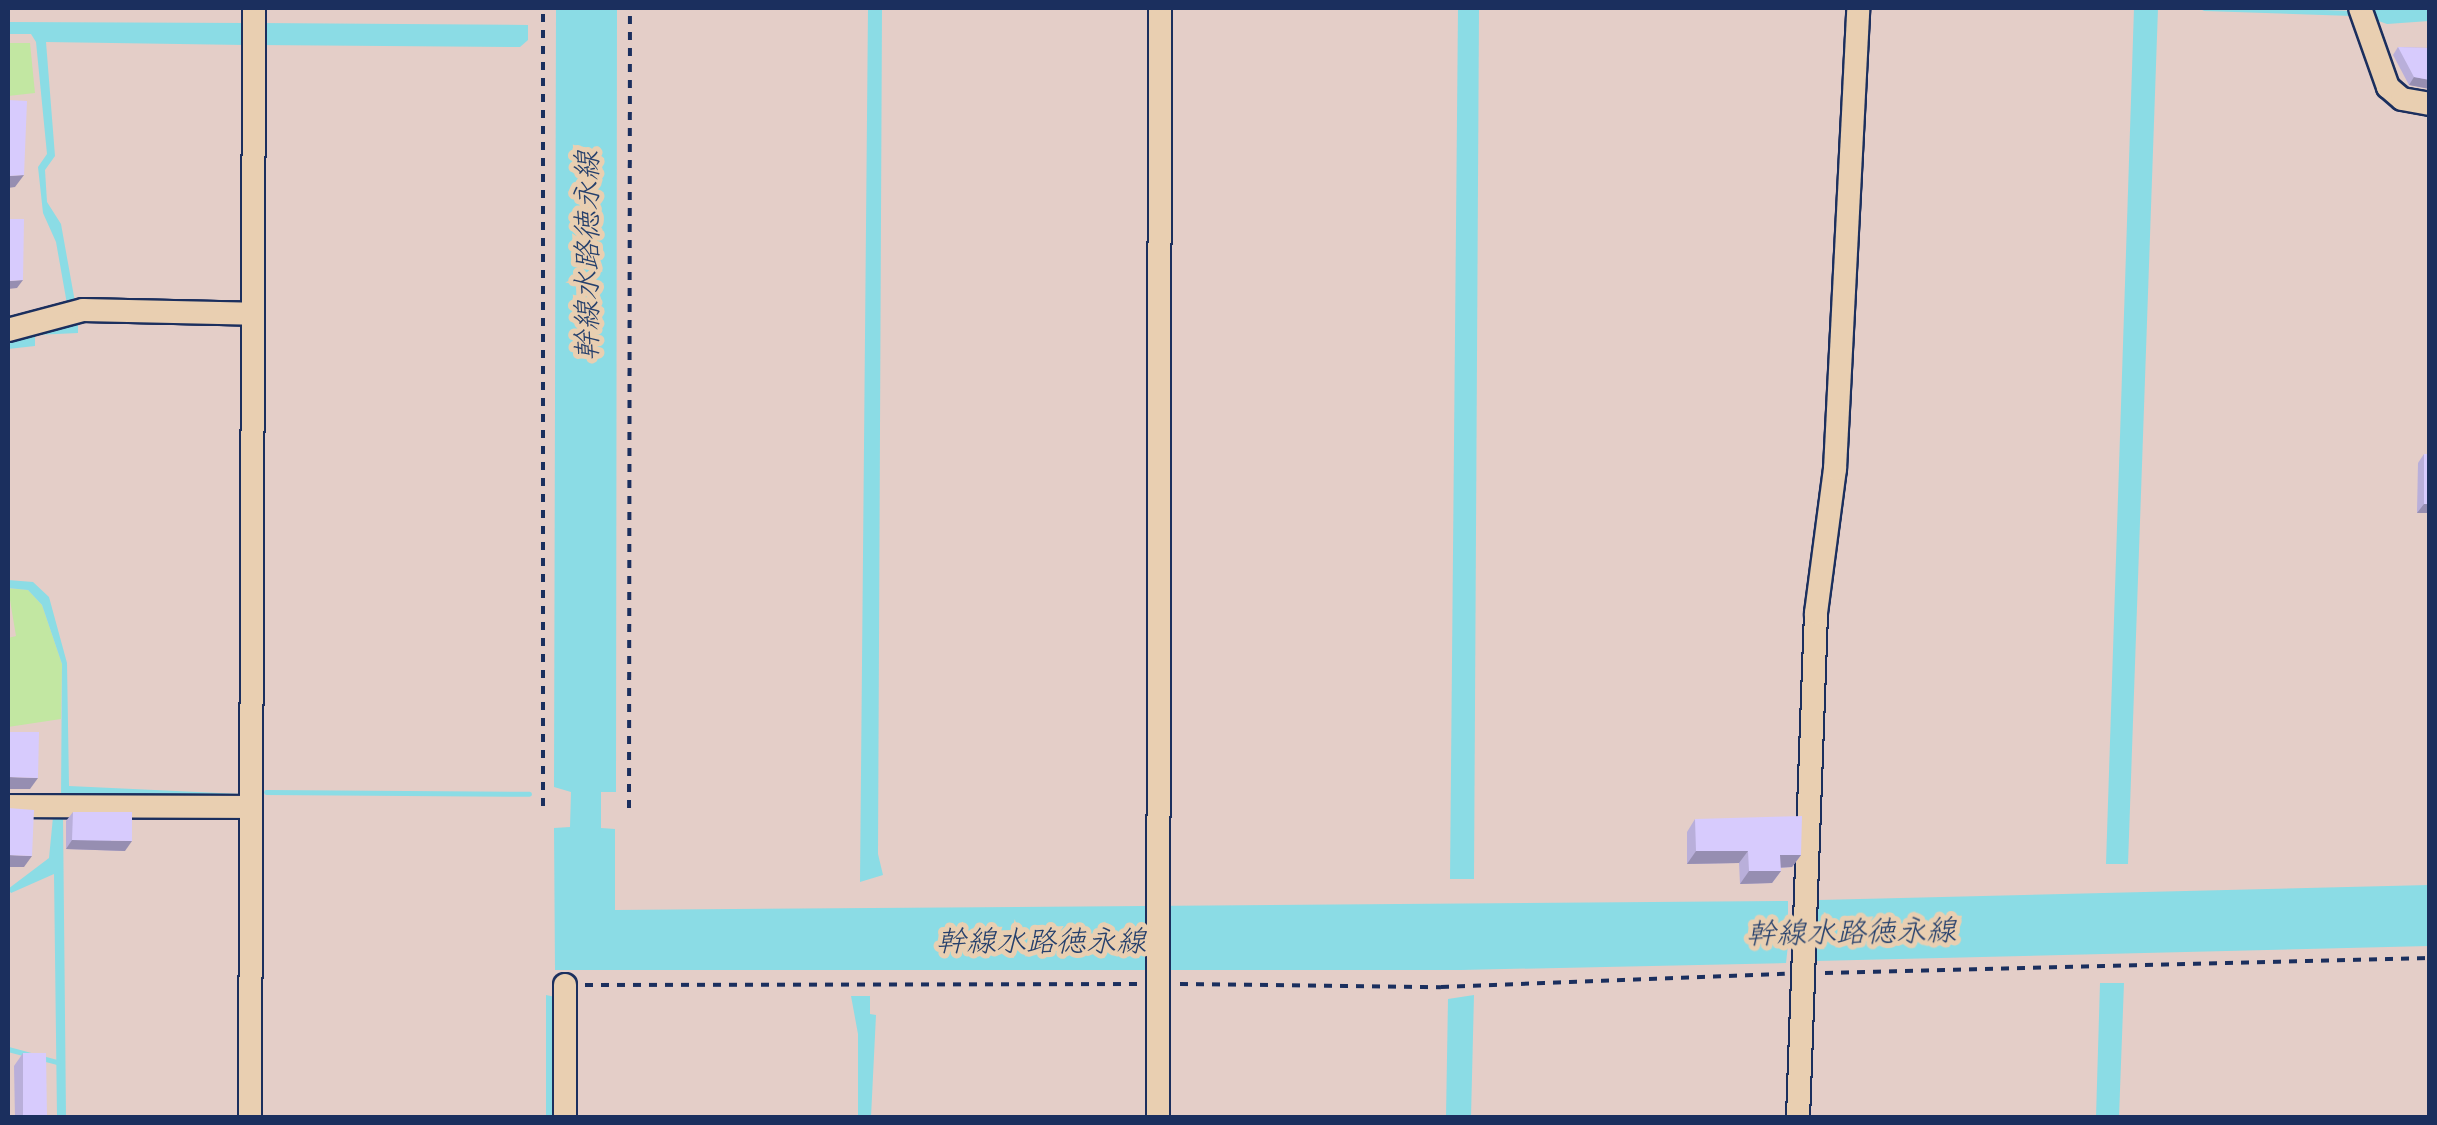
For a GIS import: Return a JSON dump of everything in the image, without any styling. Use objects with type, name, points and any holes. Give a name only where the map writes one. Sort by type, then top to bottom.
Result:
[{"type":"street","points":[[250,1118],[254,8]]},
{"type":"street","points":[[1158,1118],[1160,8]]},
{"type":"street","points":[[1798,1118],[1802,911],[1816,613],[1835,469],[1858,8]]},
{"type":"street","points":[[2360,8],[2388,87],[2402,99],[2430,104]]},
{"type":"street","points":[[8,330],[82,310],[253,314]]},
{"type":"street","points":[[8,806],[251,807]]},
{"type":"street","points":[[565,985],[565,1118]]},
{"type":"path","points":[[543,806],[544,8]]},
{"type":"path","points":[[629,808],[630,8]]},
{"type":"path","points":[[565,985],[1441,987],[1801,962],[2430,958]]},
{"type":"green space","points":[[8,43],[30,43],[35,93],[8,96]]},
{"type":"green space","points":[[8,588],[28,590],[42,605],[62,664],[61,719],[8,727],[8,638],[16,636]]},
{"type":"water","name":"幹線水路徳永線","points":[[556,8],[617,8],[616,792],[601,792],[601,828],[615,829],[615,910],[1788,901],[1788,917],[1817,918],[1819,900],[2429,885],[2429,946],[1816,961],[1816,945],[1788,945],[1786,963],[1461,970],[555,970],[554,828],[570,827],[571,792],[554,787]]},
{"type":"water","points":[[868,8],[882,8],[878,854],[883,875],[860,882]]},
{"type":"water","points":[[1458,8],[1479,8],[1474,879],[1450,879]]},
{"type":"water","points":[[2134,8],[2158,8],[2128,864],[2106,864]]},
{"type":"water","points":[[2369,8],[2429,8],[2429,21],[2387,24],[2373,19]]},
{"type":"water","points":[[8,22],[245,23],[245,45],[46,42],[55,156],[45,170],[47,202],[61,224],[75,302],[67,304],[56,242],[43,213],[38,167],[47,154],[36,42],[31,34],[8,34]]},
{"type":"water","points":[[259,23],[528,25],[528,40],[520,47],[259,45]]},
{"type":"water","points":[[78,319],[78,333],[35,335],[35,346],[8,349],[8,339]]},
{"type":"water","points":[[8,580],[33,582],[49,597],[67,663],[69,786],[240,794],[61,798],[62,664],[42,605],[28,590],[8,588]]},
{"type":"water","points":[[63,815],[66,1117],[57,1117],[54,874],[11,893],[8,889],[49,858],[53,817]]},
{"type":"water","points":[[2100,983],[2124,983],[2119,1117],[2096,1117]]},
{"type":"water","points":[[546,995],[555,997],[555,1117],[546,1118]]},
{"type":"water","points":[[1474,995],[1471,1117],[1446,1117],[1448,999]]},
{"type":"water","points":[[851,996],[870,996],[870,1014],[876,1015],[871,1117],[858,1117],[858,1034]]},
{"type":"building","points":[[2398,47],[2430,48],[2430,80],[2414,77]]},
{"type":"building","points":[[8,100],[27,101],[24,175],[8,176]]},
{"type":"building","points":[[8,219],[24,219],[23,280],[8,281]]},
{"type":"building","points":[[2424,454],[2430,454],[2430,504],[2424,504]]},
{"type":"building","points":[[8,732],[39,732],[38,778],[8,777]]},
{"type":"building","points":[[8,808],[34,810],[32,856],[8,855]]},
{"type":"building","points":[[73,812],[132,812],[132,841],[72,840]]},
{"type":"building","points":[[1802,816],[1801,855],[1780,855],[1781,871],[1749,871],[1748,851],[1696,851],[1695,819]]},
{"type":"building","points":[[23,1053],[46,1053],[47,1118],[23,1118]]},
{"type":"waterway","points":[[2204,8],[2352,13]]},
{"type":"waterway","points":[[266,792],[529,794]]},
{"type":"waterway","points":[[8,1049],[57,1062]]}]
